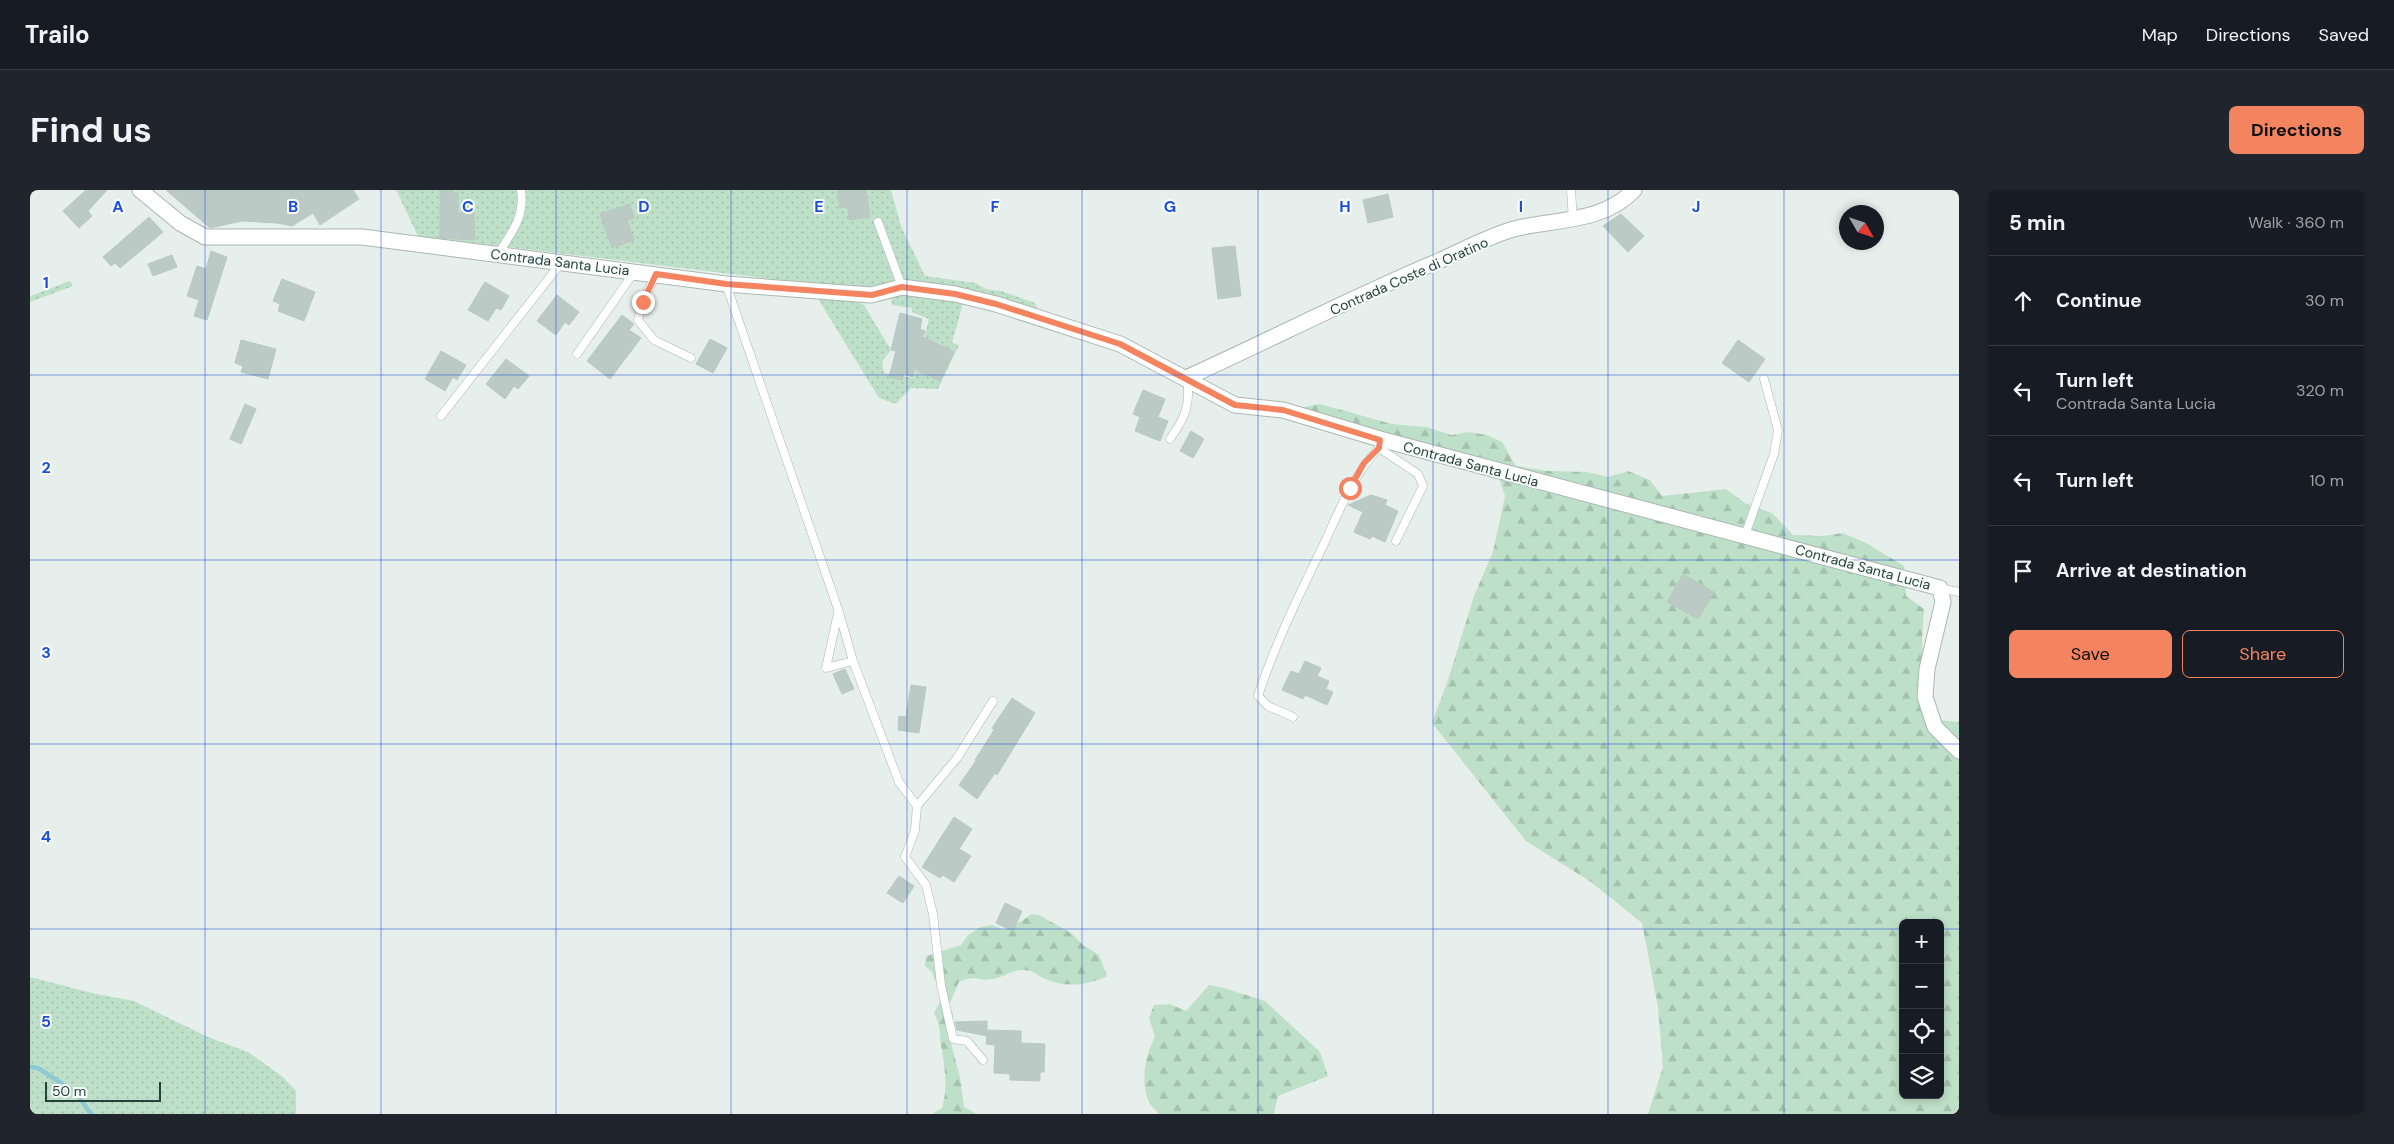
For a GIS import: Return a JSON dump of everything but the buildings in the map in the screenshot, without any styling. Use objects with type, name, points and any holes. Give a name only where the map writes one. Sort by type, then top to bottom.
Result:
[{"type":"street","name":"Contrada Santa Lucia","points":[[140,190],[180,223],[206,237],[362,237],[726,284],[872,295],[902,287],[955,294],[1004,307],[1120,344],[1235,405],[1283,410],[1380,444],[1745,535],[1940,588],[1943,602],[1927,669],[1925,697],[1935,727],[1959,751]]},
{"type":"street","name":"Contrada Coste di Oratino","points":[[1186,378],[1278,337],[1413,271],[1516,228],[1574,220],[1598,213],[1629,196],[1634,190]]},
{"type":"lane","points":[[498,254],[520,218],[523,199],[522,190]]},
{"type":"lane","points":[[1571,190],[1574,220]]},
{"type":"lane","points":[[878,222],[902,287]]},
{"type":"lane","points":[[441,416],[562,263]]},
{"type":"lane","points":[[577,354],[635,271]]},
{"type":"lane","points":[[656,274],[643,302],[638,320],[654,340],[691,358]]},
{"type":"lane","points":[[726,284],[839,612],[853,661],[900,782],[917,806]]},
{"type":"lane","points":[[1170,439],[1182,422],[1190,397],[1186,378]]},
{"type":"lane","points":[[1745,535],[1774,454],[1778,430],[1764,380]]},
{"type":"lane","points":[[1293,717],[1268,706],[1258,696],[1294,606],[1346,497],[1364,463],[1380,444],[1418,474],[1423,486],[1396,541]]},
{"type":"lane","points":[[1940,588],[1959,592]]},
{"type":"lane","points":[[839,612],[826,668],[853,661]]},
{"type":"lane","points":[[983,1060],[967,1041],[954,1039],[941,985],[933,914],[926,885],[905,857],[915,830],[917,806],[957,758],[992,701]]},
{"type":"green space","points":[[396,190],[891,190],[901,226],[925,276],[976,283],[986,289],[1001,291],[1035,303],[1038,310],[996,298],[870,291],[418,236]]},
{"type":"green space","points":[[70,281],[73,286],[30,302],[30,296]]},
{"type":"green space","points":[[914,294],[963,304],[952,343],[959,345],[938,389],[911,388],[896,404],[879,398],[818,299],[858,302],[864,305],[891,350],[882,362],[884,373],[914,378],[929,319],[912,312],[912,308],[892,305],[891,296]]},
{"type":"green space","points":[[1320,404],[1392,424],[1426,427],[1452,435],[1469,432],[1487,435],[1502,442],[1516,466],[1548,471],[1587,472],[1608,477],[1628,471],[1650,480],[1662,496],[1726,489],[1745,503],[1772,513],[1793,535],[1823,536],[1843,533],[1866,543],[1904,566],[1906,596],[1924,609],[1922,641],[1928,719],[1959,722],[1959,1114],[1648,1114],[1663,1067],[1658,1007],[1642,923],[1591,882],[1526,841],[1432,723],[1448,680],[1474,596],[1493,552],[1505,496],[1495,465],[1299,408]]},
{"type":"green space","points":[[1031,914],[1039,915],[1071,933],[1083,945],[1099,955],[1107,976],[1083,984],[1067,984],[1051,981],[1032,972],[1019,970],[993,979],[973,978],[959,982],[949,1005],[953,1014],[950,1039],[960,1077],[964,1107],[977,1114],[932,1114],[942,1108],[945,1093],[945,1072],[939,1028],[934,1013],[940,1002],[942,982],[935,981],[932,972],[925,966],[926,956],[961,945],[967,936],[980,927],[992,925],[1004,930]]},
{"type":"green space","points":[[30,977],[96,994],[134,1001],[208,1037],[248,1052],[283,1077],[296,1091],[296,1114],[30,1114]]},
{"type":"green space","points":[[1209,985],[1265,1001],[1320,1052],[1328,1076],[1278,1096],[1274,1114],[1159,1114],[1149,1102],[1144,1077],[1146,1060],[1155,1037],[1149,1018],[1154,1005],[1170,1004],[1186,1011]]},
{"type":"waterway","points":[[30,1067],[38,1068],[76,1093],[91,1114]]},
{"type":"route","points":[[643,302],[656,274],[726,284],[872,295],[902,287],[955,294],[996,304],[1120,344],[1235,405],[1283,410],[1380,440],[1379,448],[1364,463],[1350,488]]}]
